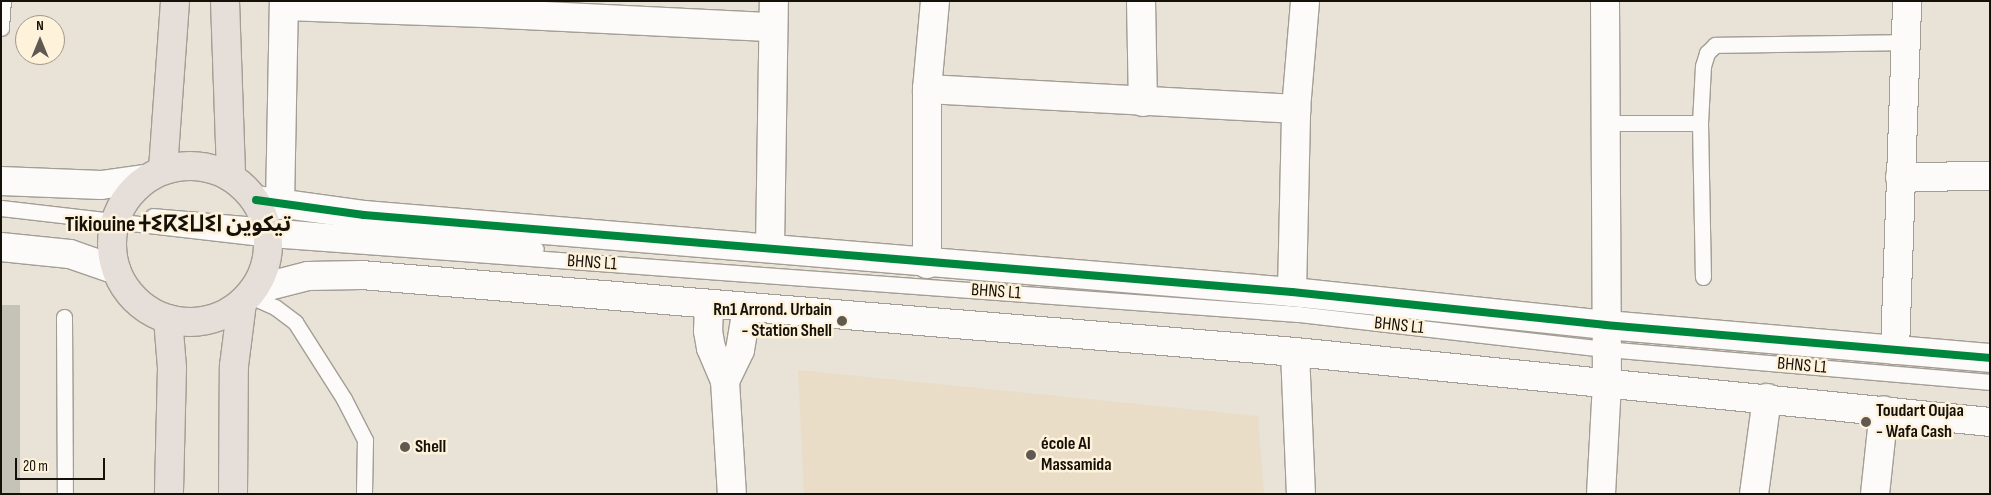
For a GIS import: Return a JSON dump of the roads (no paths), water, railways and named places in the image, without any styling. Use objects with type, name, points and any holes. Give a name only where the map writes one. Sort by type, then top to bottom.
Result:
[{"type":"highway","points":[[154,174],[176,1]]},
{"type":"highway","points":[[225,1],[231,177]]},
{"type":"highway","points":[[233,494],[234,366],[250,296],[268,260],[268,217],[231,177],[198,166],[154,174],[129,194],[117,217],[112,241],[116,270],[128,291],[146,308],[168,319],[203,320],[220,317],[250,296]]},
{"type":"highway","points":[[168,319],[172,368],[169,494]]},
{"type":"street","points":[[927,264],[927,89],[934,1]]},
{"type":"street","points":[[1141,1],[1143,102]]},
{"type":"street","points":[[1292,292],[1296,109],[1305,1]]},
{"type":"street","points":[[1601,494],[1607,383],[1605,1]]},
{"type":"street","points":[[1895,350],[1907,1]]},
{"type":"street","points":[[770,248],[773,14],[284,4],[268,217],[364,216],[770,248],[927,264],[1292,292],[1606,337],[1895,350],[1990,358]]},
{"type":"street","points":[[927,89],[1296,109]]},
{"type":"street","points":[[1,181],[101,185],[154,174]]},
{"type":"street","points":[[1900,177],[1990,176]]},
{"type":"street","points":[[1,247],[70,254],[116,270]]},
{"type":"street","points":[[250,296],[282,281],[335,274],[1295,352],[1767,398],[1990,422]]},
{"type":"street","points":[[709,305],[708,331],[711,348],[725,382],[732,494]]},
{"type":"street","points":[[725,382],[740,350],[747,308]]},
{"type":"street","points":[[1295,352],[1301,494]]},
{"type":"street","points":[[1754,494],[1767,398]]},
{"type":"street","points":[[1875,494],[1884,410]]},
{"type":"lane","points":[[1,28],[3,1]]},
{"type":"lane","points":[[1703,277],[1700,123],[1703,66],[1707,54],[1714,46],[1906,42]]},
{"type":"lane","points":[[1606,123],[1700,123]]},
{"type":"lane","name":"BHNS L1","points":[[1,202],[117,217]]},
{"type":"lane","name":"BHNS L1","points":[[1,208],[117,217],[268,217],[1298,314],[1606,337],[1990,370]]},
{"type":"lane","points":[[250,296],[275,307],[295,322],[344,399],[365,440],[364,494]]},
{"type":"lane","points":[[64,317],[65,494]]},
{"type":"lane","name":"BHNS L1","points":[[1606,337],[1990,382]]},
{"type":"place","name":"Rn1 Arrond. Urbain - Station Shell","points":[[842,321]]},
{"type":"place","name":"Toudart Oujaa - Wafa Cash","points":[[1866,422]]},
{"type":"place","name":"Shell","points":[[405,447]]},
{"type":"place","name":"école Al Massamida","points":[[1031,455]]},
{"type":"district","name":"Tikiouine ⵜⵉⴽⵉⵡⵉⵏ تيكوين","points":[[178,225]]}]
